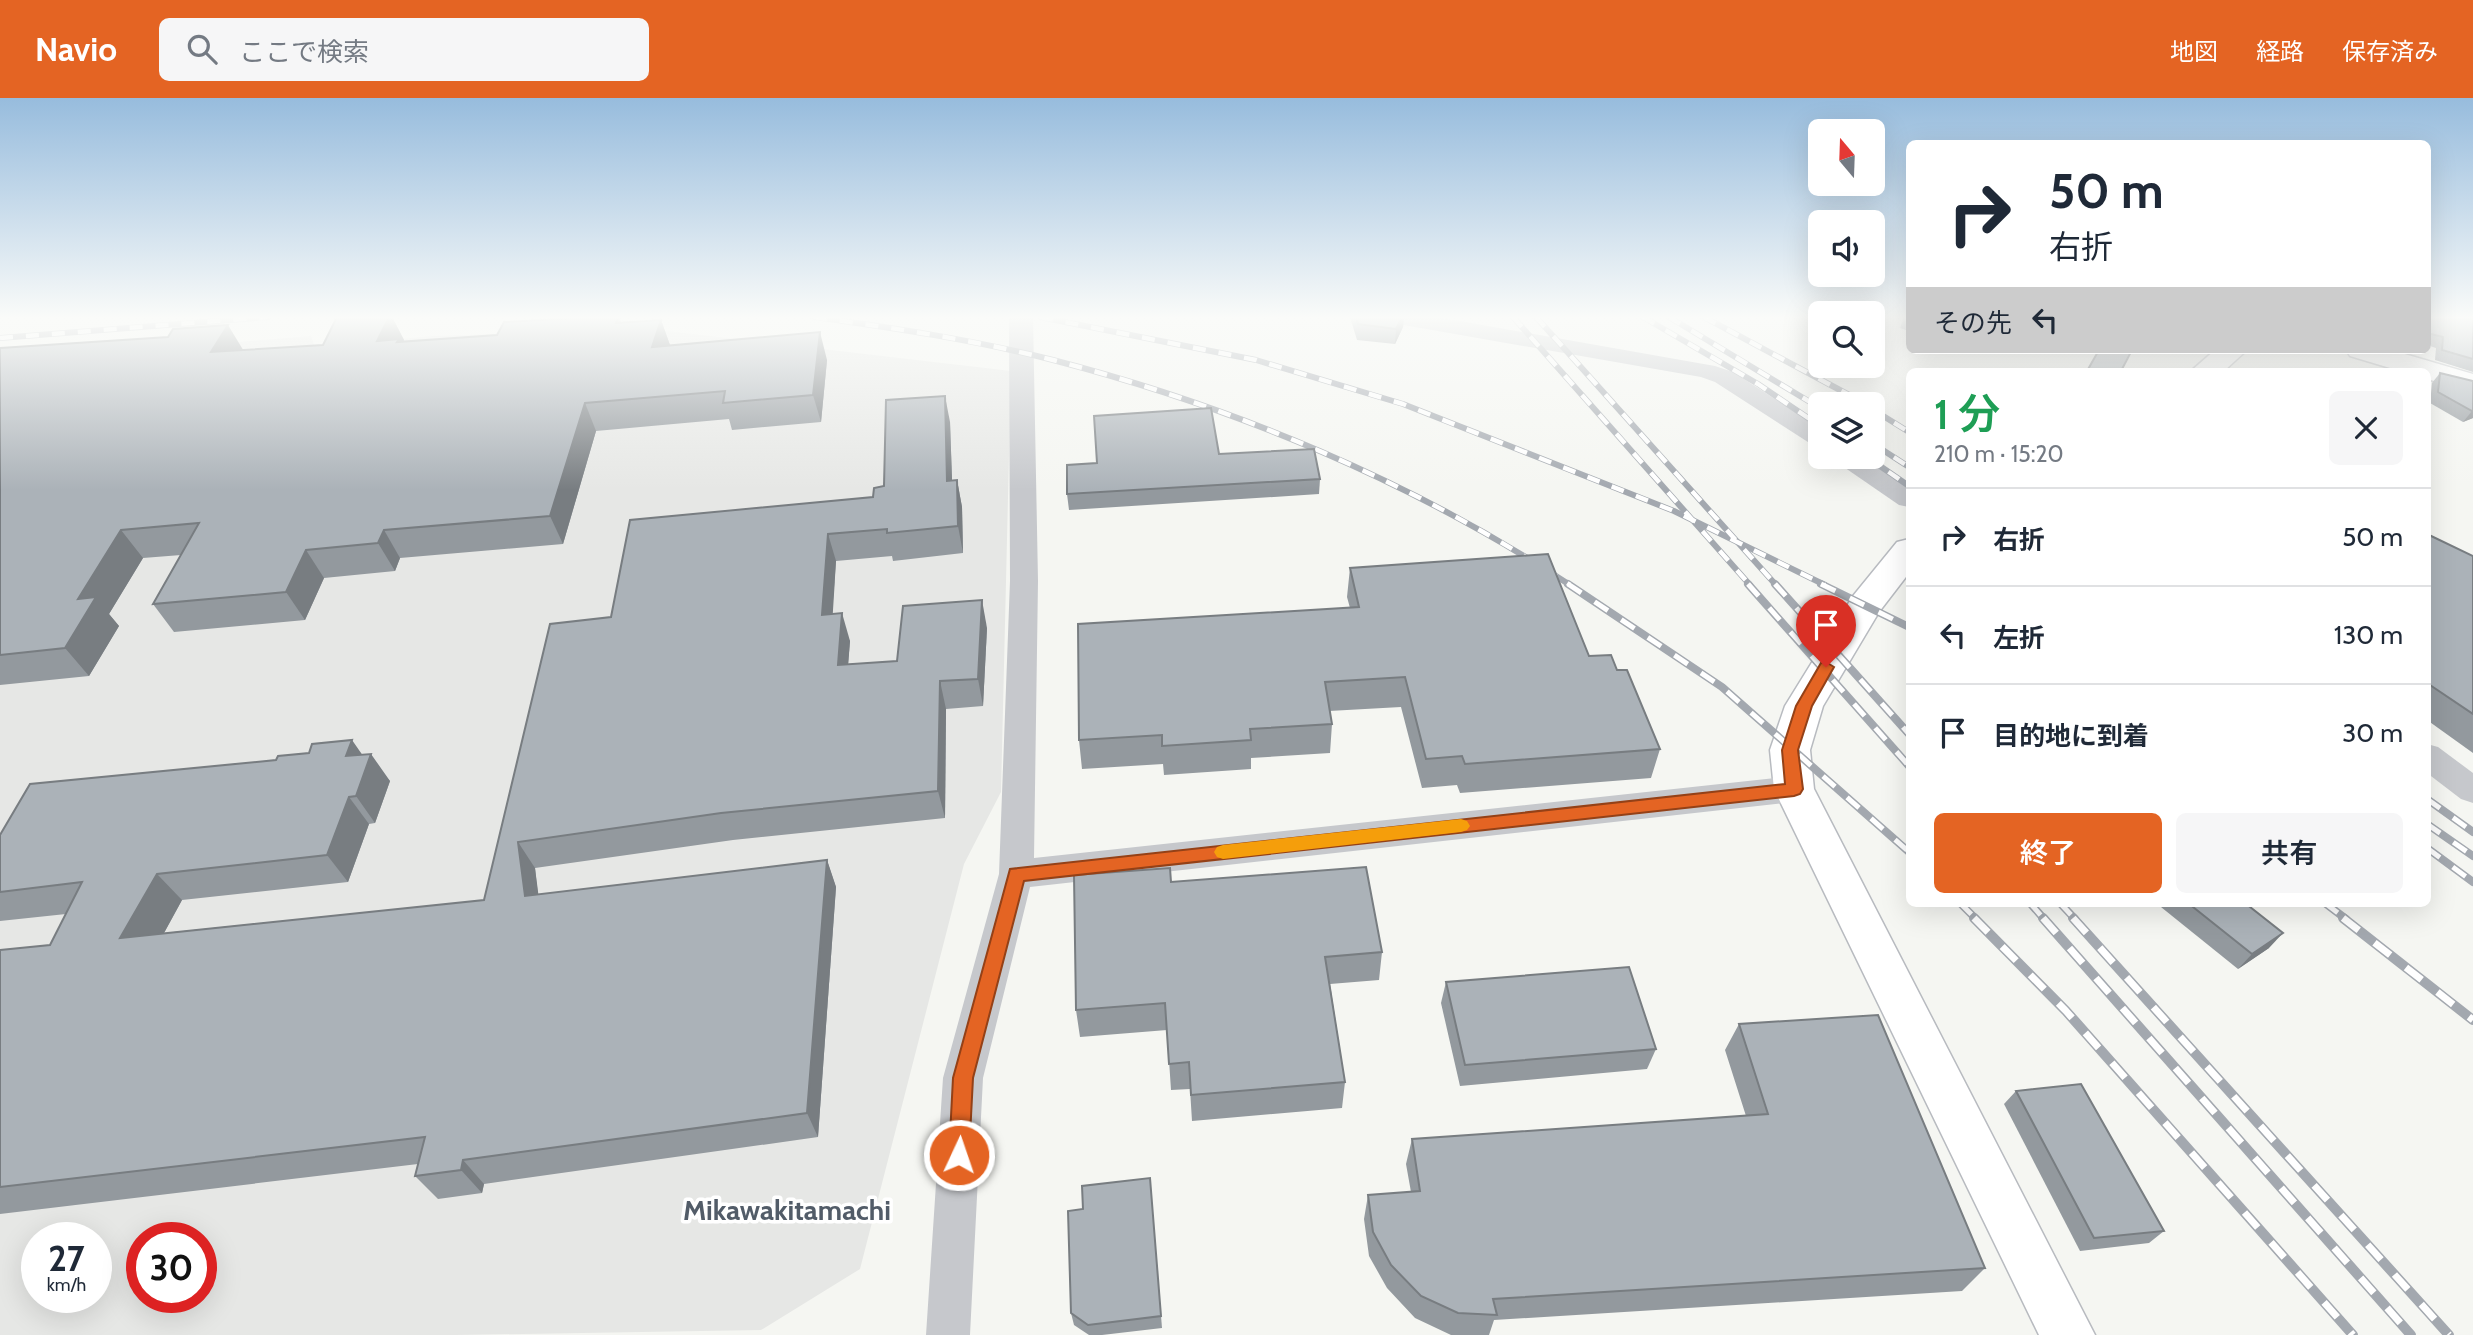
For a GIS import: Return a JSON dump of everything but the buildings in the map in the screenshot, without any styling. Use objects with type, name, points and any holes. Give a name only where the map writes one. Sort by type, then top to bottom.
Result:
[{"type":"street","points":[[948,1335],[963,1078],[1016,874],[1024,581],[1022,375]]},
{"type":"street","points":[[1717,375],[1808,431]]},
{"type":"street","points":[[2445,375],[2473,383]]},
{"type":"street","points":[[1865,469],[1906,497]]},
{"type":"street","points":[[1906,554],[1866,604],[1804,706],[1790,750],[1794,789],[2068,1335]]},
{"type":"street","points":[[2431,759],[2473,790]]},
{"type":"street","points":[[1016,874],[1794,789]]},
{"type":"shaded area","points":[[0,375],[1011,375],[1001,792],[964,864],[860,1269],[761,1330],[456,1335],[0,1335]]},
{"type":"railway","points":[[1106,375],[1188,400],[1321,452],[1449,513],[1570,585]]},
{"type":"railway","points":[[1305,375],[1403,404],[1693,520]]},
{"type":"railway","points":[[1564,375],[1693,520]]},
{"type":"railway","points":[[1588,375],[1738,542]]},
{"type":"railway","points":[[1742,375],[1808,418]]},
{"type":"railway","points":[[1765,375],[1808,401]]},
{"type":"railway","points":[[1811,375],[1844,392]]},
{"type":"railway","points":[[1885,417],[1906,430]]},
{"type":"railway","points":[[1885,451],[1906,465]]},
{"type":"railway","points":[[1884,469],[1906,484]]},
{"type":"railway","points":[[1693,520],[1738,542]]},
{"type":"railway","points":[[1693,520],[1750,585]]},
{"type":"railway","points":[[1738,542],[1825,585]]},
{"type":"railway","points":[[1738,542],[1776,585]]},
{"type":"railway","points":[[1568,584],[1722,687],[1906,849]]},
{"type":"railway","points":[[1748,584],[1906,763]]},
{"type":"railway","points":[[1775,584],[1906,731]]},
{"type":"railway","points":[[1821,584],[1906,626]]},
{"type":"railway","points":[[2431,802],[2473,832]]},
{"type":"railway","points":[[2431,827],[2473,856]]},
{"type":"railway","points":[[2431,851],[2473,882]]},
{"type":"railway","points":[[1964,907],[1976,919]]},
{"type":"railway","points":[[2034,907],[2044,919]]},
{"type":"railway","points":[[2064,907],[2075,919]]},
{"type":"railway","points":[[2330,907],[2346,919]]},
{"type":"railway","points":[[1974,918],[2066,1011],[2353,1335]]},
{"type":"railway","points":[[2043,918],[2411,1335]]},
{"type":"railway","points":[[2073,918],[2449,1335]]},
{"type":"railway","points":[[2343,918],[2473,1020]]},
{"type":"slow traffic","points":[[1223,852],[1461,826]]},
{"type":"district","name":"Mikawakitamachi","points":[[787,1210]]},
{"type":"route","points":[[959,1155],[963,1078],[1016,874],[1794,789],[1790,750],[1804,706],[1826,667]]}]
